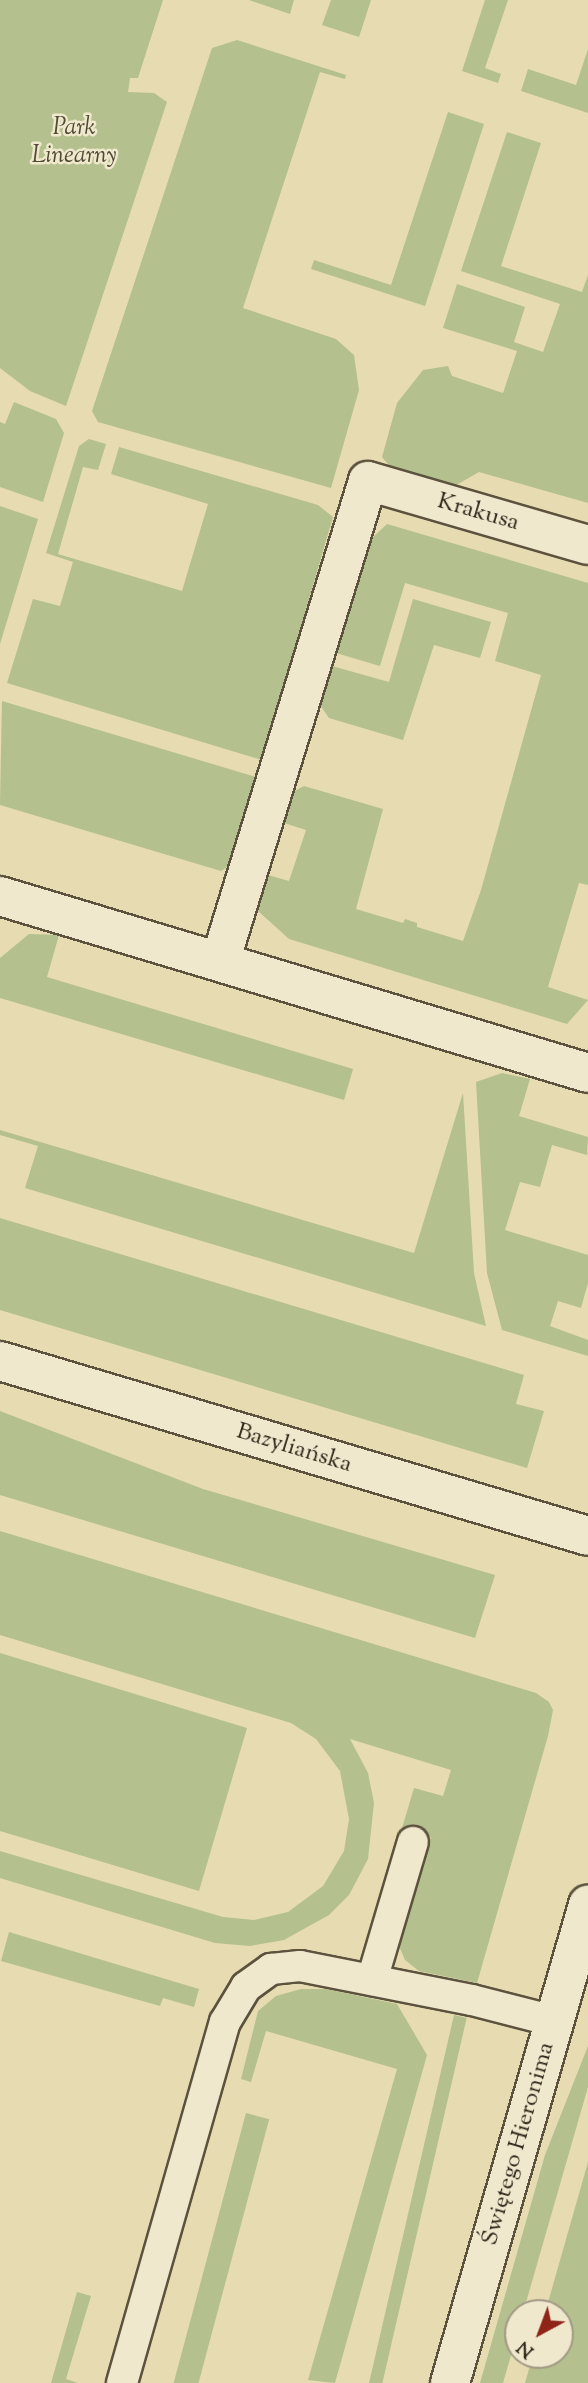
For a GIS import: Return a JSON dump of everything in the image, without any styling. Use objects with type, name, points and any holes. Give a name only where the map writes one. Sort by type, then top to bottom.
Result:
[{"type":"street","name":"Krakusa","points":[[220,962],[368,481],[588,544]]},
{"type":"street","points":[[0,897],[588,1073]]},
{"type":"street","name":"Bazyliańska","points":[[0,1361],[588,1536]]},
{"type":"street","name":"Świętego Hieronima","points":[[450,2383],[588,1905]]},
{"type":"lane","points":[[372,1980],[413,1842]]},
{"type":"lane","points":[[122,2383],[225,2022],[234,2003],[254,1980],[290,1965],[372,1980],[554,2021]]},
{"type":"green space","name":"Park Linearny","points":[[0,0],[163,0],[138,78],[130,78],[128,92],[154,93],[167,102],[66,406],[30,391],[0,368]]},
{"type":"green space","points":[[249,0],[294,0],[290,14]]},
{"type":"green space","points":[[331,0],[371,0],[359,37],[322,25]]},
{"type":"green space","points":[[485,0],[508,0],[485,68],[501,74],[498,83],[462,71]]},
{"type":"green space","points":[[237,40],[346,75],[345,79],[320,72],[243,308],[336,339],[354,355],[359,390],[331,488],[98,422],[92,411],[212,48]]},
{"type":"green space","points":[[588,49],[588,113],[521,91],[528,69],[576,85]]},
{"type":"green space","points":[[448,112],[484,124],[425,306],[311,269],[314,260],[391,285]]},
{"type":"green space","points":[[507,132],[541,143],[501,266],[582,292],[588,275],[588,503],[479,472],[453,487],[392,469],[382,457],[397,403],[423,370],[448,366],[452,376],[503,393],[517,351],[443,328],[457,284],[525,307],[514,342],[543,352],[560,304],[461,271]]},
{"type":"green space","points":[[14,402],[56,419],[64,433],[43,502],[0,487],[0,422],[5,424]]},
{"type":"green space","points":[[89,439],[106,444],[98,470],[83,467],[58,554],[182,591],[208,504],[111,474],[119,447],[318,505],[333,517],[262,760],[7,683],[33,599],[60,606],[73,562],[46,553],[79,446]]},
{"type":"green space","points":[[0,506],[38,519],[0,644]]},
{"type":"green space","points":[[387,524],[588,583],[588,885],[579,883],[548,987],[588,1000],[567,1024],[289,939],[257,910],[268,875],[289,881],[306,830],[284,823],[293,792],[304,786],[383,809],[356,909],[403,923],[405,919],[417,923],[417,927],[463,941],[481,890],[541,675],[495,661],[508,613],[405,583],[380,666],[336,653],[370,540]]},
{"type":"green space","points":[[413,599],[491,622],[480,658],[434,645],[403,740],[329,718],[320,705],[332,666],[389,682]]},
{"type":"green space","points":[[2,701],[256,777],[229,866],[221,871],[0,805]]},
{"type":"green space","points":[[29,934],[59,935],[47,977],[353,1069],[344,1100],[0,998],[0,958]]},
{"type":"green space","points":[[502,1073],[530,1079],[519,1116],[588,1137],[587,1155],[552,1145],[540,1187],[520,1182],[505,1230],[588,1255],[588,1283],[581,1308],[558,1301],[550,1326],[588,1340],[588,1356],[502,1330],[487,1273],[476,1082]]},
{"type":"green space","points":[[463,1093],[474,1273],[486,1326],[25,1188],[38,1146],[0,1135],[0,1130],[414,1253]]},
{"type":"green space","points":[[0,1218],[524,1375],[516,1404],[544,1411],[527,1468],[0,1310]]},
{"type":"green space","points":[[0,1411],[203,1489],[495,1575],[475,1638],[0,1495]]},
{"type":"green space","points":[[0,1531],[536,1693],[549,1702],[553,1710],[548,1736],[477,1983],[419,1971],[405,1960],[399,1946],[431,1837],[402,1828],[414,1788],[443,1796],[451,1770],[350,1739],[368,1773],[374,1803],[368,1859],[349,1895],[329,1915],[284,1940],[250,1946],[215,1943],[0,1878],[0,1851],[223,1917],[254,1920],[288,1912],[323,1886],[344,1851],[349,1819],[340,1771],[316,1739],[291,1723],[0,1635]]},
{"type":"green space","points":[[0,1653],[247,1728],[199,1891],[0,1831]]},
{"type":"green space","points":[[9,1932],[199,1989],[194,2007],[163,1998],[160,2006],[1,1961]]},
{"type":"green space","points":[[301,1989],[326,1989],[397,2004],[427,2055],[335,2383],[308,2380],[397,2069],[266,2031],[251,2082],[241,2079],[258,2011],[276,1996]]},
{"type":"green space","points":[[454,2015],[467,2018],[382,2383],[369,2383]]},
{"type":"green space","points":[[588,2046],[588,2087],[527,2299],[504,2299],[504,2369],[507,2369],[503,2383],[480,2383],[545,2155]]},
{"type":"green space","points":[[246,2113],[269,2119],[199,2383],[174,2383]]},
{"type":"green space","points":[[588,2162],[588,2383],[525,2383],[529,2369],[574,2369],[574,2299],[549,2299]]},
{"type":"green space","points":[[77,2292],[91,2296],[66,2379],[78,2383],[51,2383]]}]
